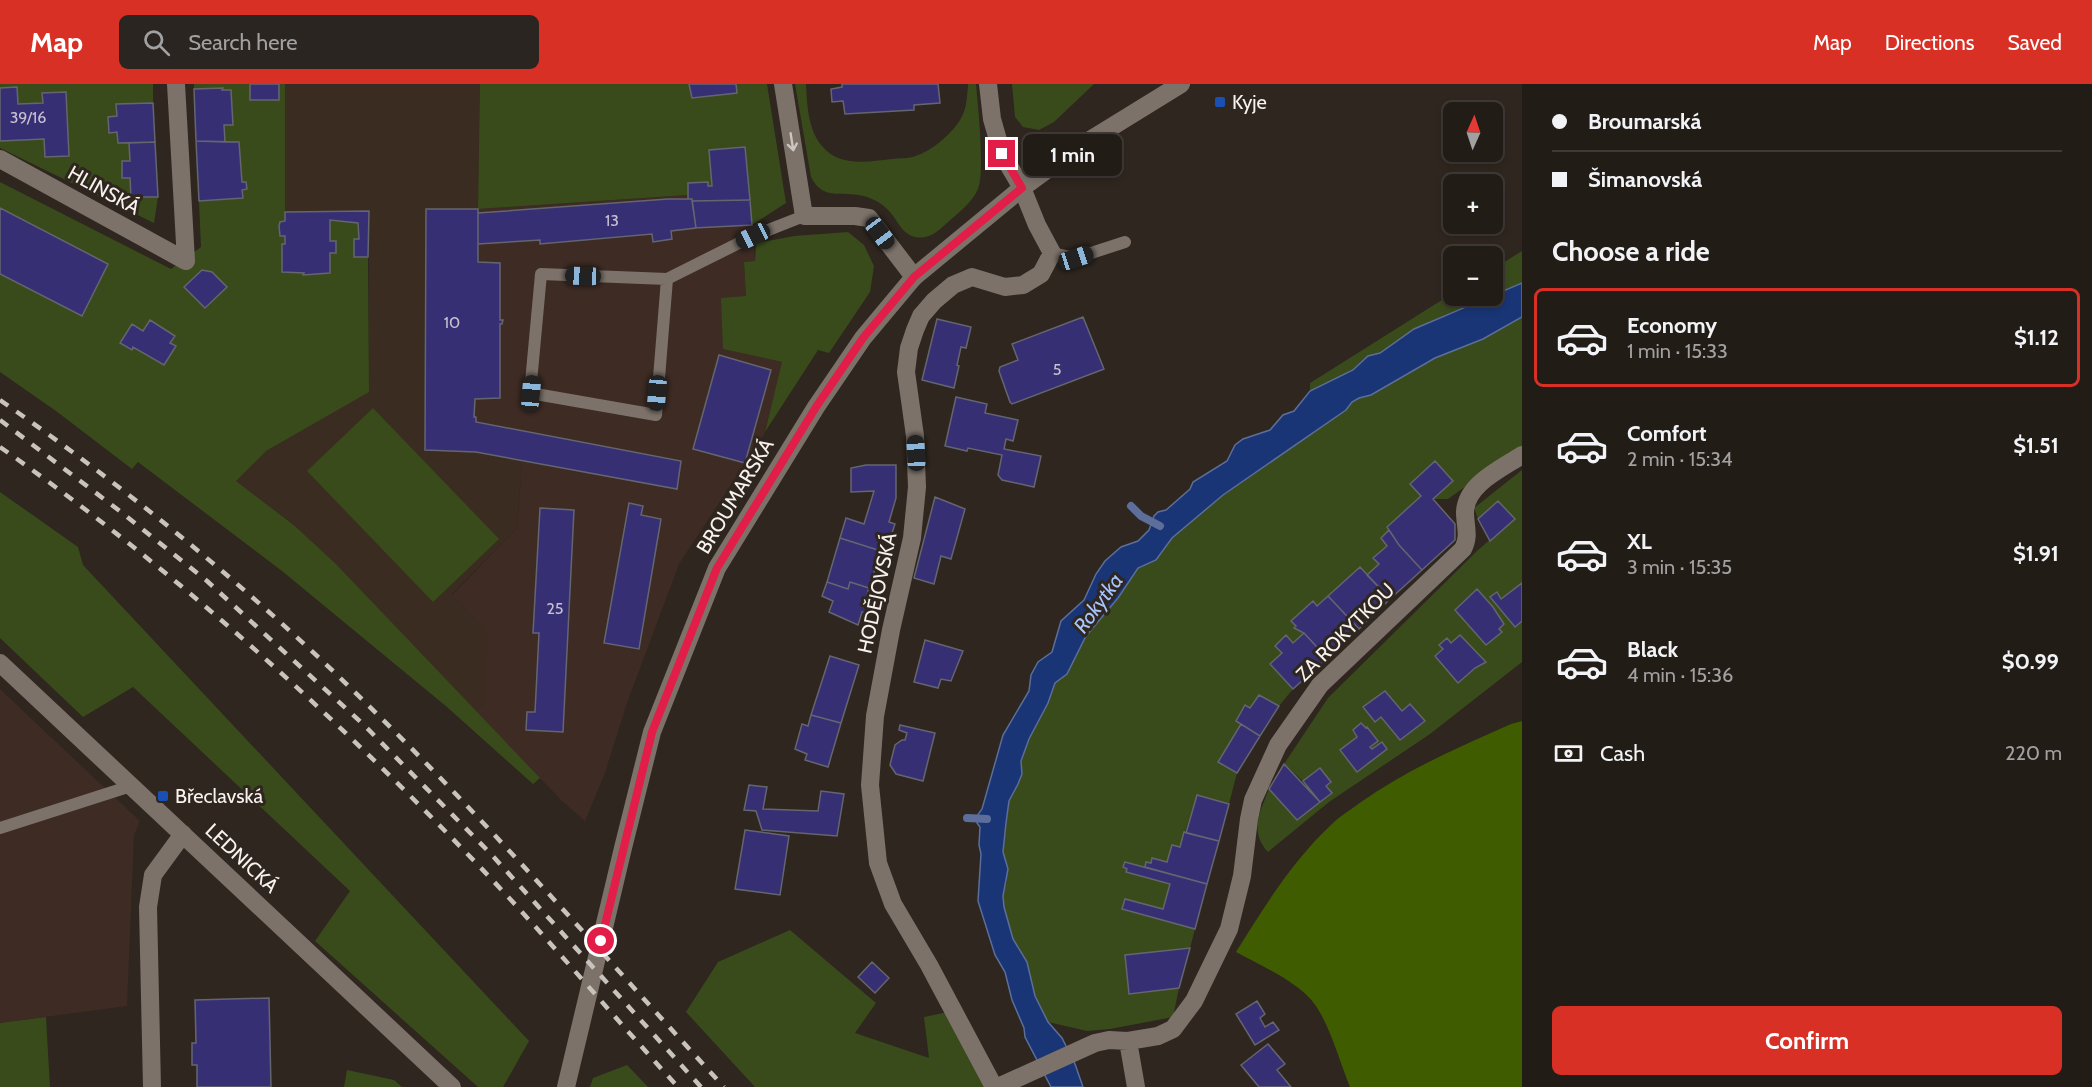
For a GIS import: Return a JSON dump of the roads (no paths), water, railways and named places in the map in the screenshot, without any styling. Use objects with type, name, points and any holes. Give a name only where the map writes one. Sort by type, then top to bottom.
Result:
[{"type":"street","name":"HLINSKÁ","points":[[0,159],[186,261],[176,84]]},
{"type":"street","points":[[783,84],[804,216],[869,218],[914,277]]},
{"type":"street","points":[[988,84],[992,119],[1002,154],[1022,188],[1037,225],[1052,253]]},
{"type":"street","name":"BROUMARSKÁ","points":[[566,1087],[622,848],[652,732],[717,568],[816,407],[863,338],[914,277],[1022,188],[1074,150],[1181,84]]},
{"type":"street","name":"HODĚJOVSKÁ","points":[[996,1087],[893,904],[878,864],[870,784],[875,716],[891,630],[912,538],[917,487],[915,436],[906,372],[909,348],[915,330],[921,316],[953,285],[972,277],[1005,287],[1023,285],[1041,274],[1052,253]]},
{"type":"street","name":"ZA ROKYTKOU","points":[[996,1087],[1030,1074],[1095,1042],[1149,1039],[1173,1029],[1194,1001],[1229,928],[1242,876],[1253,800],[1278,744],[1320,685],[1463,549],[1468,534],[1465,515],[1469,495],[1479,484],[1522,455]]},
{"type":"street","name":"LEDNICKÁ","points":[[0,663],[452,1087]]},
{"type":"street","points":[[152,1087],[148,907],[153,875],[183,834]]},
{"type":"street","points":[[1128,1041],[1136,1087]]},
{"type":"lane","points":[[667,279],[656,415],[531,393],[541,274],[667,279],[753,236],[804,216]]},
{"type":"lane","points":[[1052,253],[1076,258],[1125,242]]},
{"type":"lane","points":[[0,828],[131,786]]},
{"type":"water","name":"Rokytka","points":[[1522,283],[1522,317],[1483,339],[1435,358],[1371,395],[1352,402],[1346,410],[1223,495],[1172,538],[1156,560],[1138,568],[1118,598],[1086,636],[1067,674],[1055,683],[1021,761],[1022,774],[1009,801],[1003,852],[1008,869],[1003,896],[1004,907],[1013,939],[1027,962],[1035,996],[1048,1022],[1062,1038],[1083,1087],[1051,1087],[1025,1037],[1005,972],[995,955],[978,901],[981,854],[980,827],[977,823],[977,816],[982,809],[1003,735],[1029,691],[1031,675],[1038,662],[1052,652],[1061,621],[1084,600],[1105,561],[1121,547],[1138,541],[1149,530],[1158,512],[1166,510],[1190,489],[1193,482],[1227,461],[1235,445],[1243,439],[1270,430],[1283,415],[1294,411],[1310,391],[1353,370],[1368,356],[1380,353],[1414,329],[1468,306],[1503,306],[1503,291]]},
{"type":"waterway","points":[[1131,506],[1141,516],[1160,526]]},
{"type":"waterway","points":[[967,818],[987,819]]},
{"type":"railway","points":[[0,400],[100,473],[196,549],[334,672],[467,806],[724,1087]]},
{"type":"railway","points":[[0,420],[207,581],[365,726],[491,854],[701,1087]]},
{"type":"railway","points":[[0,447],[65,494],[190,593],[309,699],[480,867],[678,1087]]},
{"type":"place","name":"Kyje","points":[[1220,102]]},
{"type":"place","name":"Břeclavská","points":[[163,796]]}]
